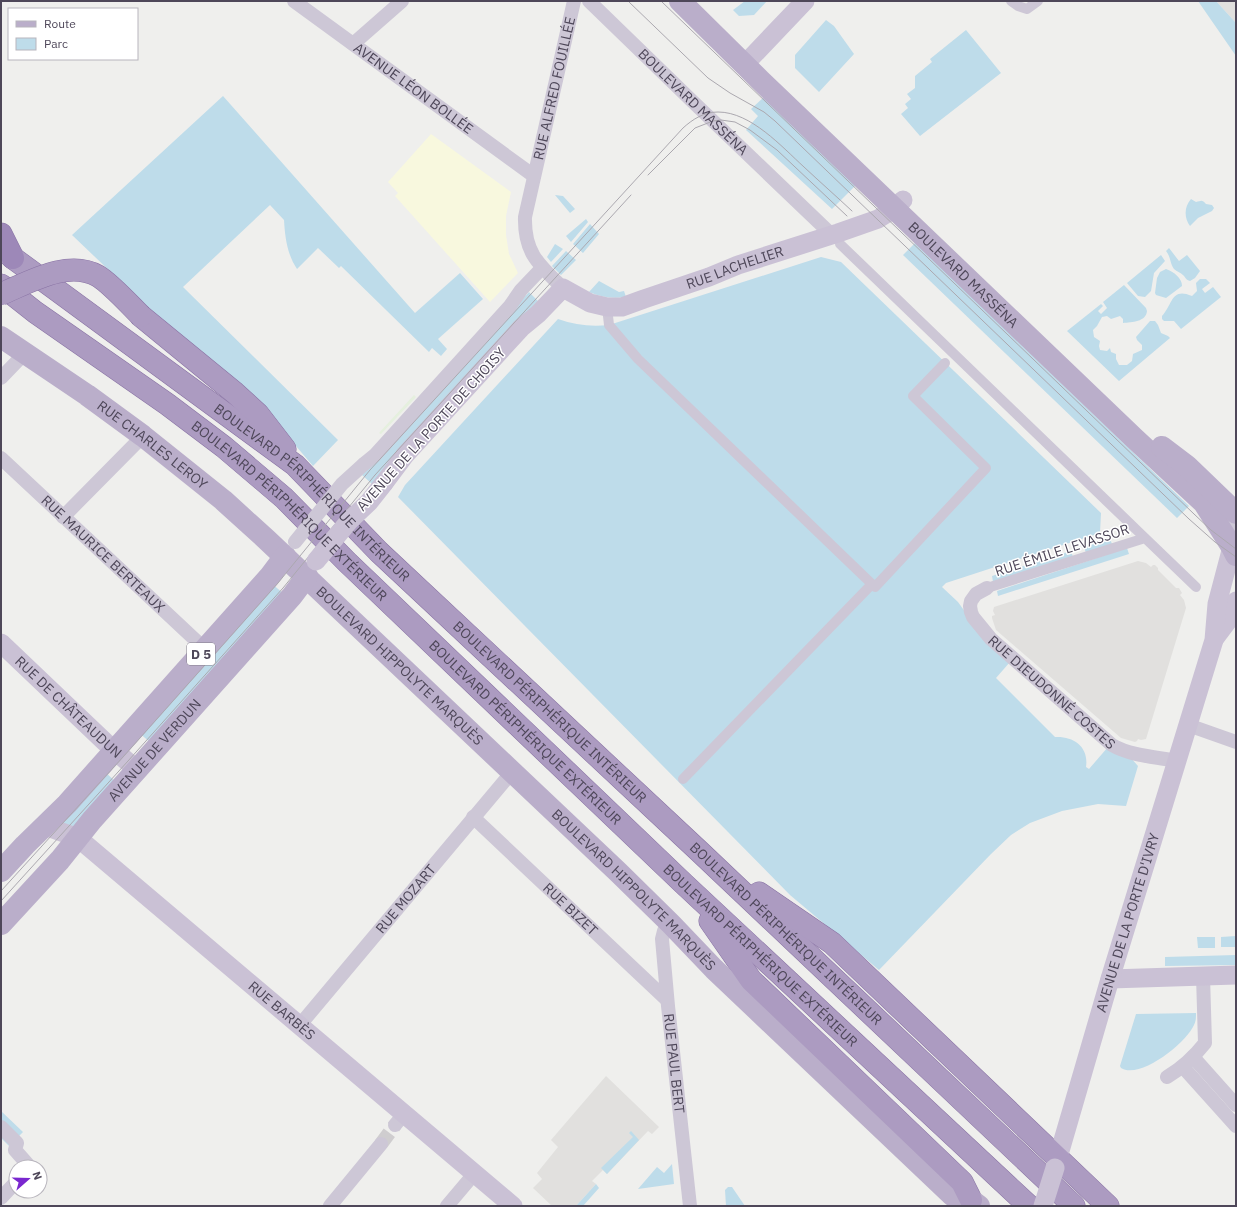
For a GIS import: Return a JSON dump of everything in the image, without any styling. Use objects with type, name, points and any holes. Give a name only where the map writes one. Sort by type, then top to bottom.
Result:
[{"type":"highway","points":[[1,234],[7,252]]},
{"type":"highway","name":"BOULEVARD PÉRIPHÉRIQUE INTÉRIEUR","points":[[7,252],[295,465],[379,552],[700,852],[1074,1206]]},
{"type":"highway","points":[[1,294],[58,271],[70,269],[85,271],[98,276],[109,284],[141,316],[229,388],[258,414],[278,439],[295,465]]},
{"type":"highway","name":"BOULEVARD PÉRIPHÉRIQUE EXTÉRIEUR","points":[[1,285],[34,312],[167,404],[224,446],[284,498],[347,562],[684,884],[1029,1206]]},
{"type":"highway","points":[[1,297],[34,312]]},
{"type":"highway","points":[[700,852],[832,943],[1056,1163],[1108,1206]]},
{"type":"highway","points":[[684,884],[751,980],[962,1182],[975,1203]]},
{"type":"main road","name":"BOULEVARD MASSÉNA","points":[[680,1],[749,60],[899,204],[1129,419],[1152,440],[1187,466],[1236,513]]},
{"type":"main road","name":"BOULEVARD MASSÉNA","points":[[696,1],[749,60]]},
{"type":"main road","points":[[749,60],[805,1]]},
{"type":"main road","name":"RUE LACHELIER","points":[[563,288],[590,303],[607,307],[622,307],[709,278],[738,265],[836,240],[878,219],[899,204]]},
{"type":"main road","name":"BOULEVARD MASSÉNA","points":[[899,204],[1134,438],[1208,507],[1235,544]]},
{"type":"main road","name":"AVENUE DE LA PORTE DE CHOISY","points":[[299,560],[350,520],[369,502],[405,455],[516,334],[563,288]]},
{"type":"main road","name":"RUE CHARLES LEROY","points":[[1,337],[87,395],[143,436],[299,560]]},
{"type":"main road","name":"AVENUE DE LA PORTE D'IVRY","points":[[1043,1206],[1110,979],[1214,640],[1217,604],[1235,544]]},
{"type":"main road","name":"AVENUE DE VERDUN","points":[[1,871],[77,793],[270,576],[299,560]]},
{"type":"main road","name":"AVENUE DE VERDUN","points":[[1,924],[60,860],[92,820],[292,596],[299,560]]},
{"type":"main road","name":"BOULEVARD HIPPOLYTE MARQUÈS","points":[[299,560],[353,622],[671,924],[714,969],[952,1195],[975,1203]]},
{"type":"main road","name":"AVENUE DE LA PORTE D'IVRY","points":[[1214,640],[1227,622],[1236,601]]},
{"type":"main road","name":"RUE DE CHÂTEAUDUN","points":[[1,643],[137,770]]},
{"type":"main road","name":"RUE BARBÈS","points":[[45,826],[78,838],[299,1026],[400,1120],[474,1174],[512,1206]]},
{"type":"main road","points":[[1110,979],[1236,975]]},
{"type":"street","name":"AVENUE LÉON BOLLÉE","points":[[294,1],[534,176]]},
{"type":"street","points":[[353,44],[402,1]]},
{"type":"street","name":"RUE ALFRED FOUILLÉE","points":[[563,288],[542,268],[531,252],[525,226],[527,206],[574,1]]},
{"type":"street","name":"BOULEVARD MASSÉNA","points":[[589,1],[1196,587]]},
{"type":"street","points":[[1011,1],[1018,6],[1027,9],[1038,1]]},
{"type":"street","name":"AVENUE DE LA PORTE DE CHOISY","points":[[299,560],[342,484],[375,455],[494,324],[510,306],[521,290],[542,268]]},
{"type":"street","points":[[607,307],[609,325],[638,359],[875,587],[986,468],[912,396],[946,363]]},
{"type":"street","points":[[1,378],[25,353]]},
{"type":"street","points":[[63,517],[143,436]]},
{"type":"street","name":"RUE MAURICE BERTEAUX","points":[[1,458],[205,649]]},
{"type":"street","name":"RUE ÉMILE LEVASSOR","points":[[987,588],[1145,538]]},
{"type":"street","points":[[683,779],[872,584]]},
{"type":"street","name":"RUE DIEUDONNÉ COSTES","points":[[987,588],[976,594],[971,601],[970,606],[973,617],[990,639],[1112,745],[1130,752],[1178,761]]},
{"type":"street","points":[[1188,725],[1236,742]]},
{"type":"street","name":"RUE MOZART","points":[[299,1026],[512,772]]},
{"type":"street","name":"RUE BIZET","points":[[473,817],[667,1000]]},
{"type":"street","name":"RUE PAUL BERT","points":[[671,924],[664,931],[662,939],[667,1000],[690,1206]]},
{"type":"street","points":[[1167,1077],[1183,1067],[1194,1057],[1205,1043],[1203,976]]},
{"type":"street","points":[[1194,1057],[1236,1105]]},
{"type":"street","points":[[1183,1067],[1236,1126]]},
{"type":"street","points":[[1,1127],[17,1143],[15,1150],[23,1159]]},
{"type":"street","points":[[330,1206],[381,1144]]},
{"type":"street","points":[[447,1206],[474,1174]]},
{"type":"street","points":[[1,1198],[8,1191]]},
{"type":"shaded area","points":[[1216,1],[1236,1],[1236,23]]},
{"type":"shaded area","points":[[431,134],[511,192],[506,216],[506,235],[509,254],[518,273],[490,302],[395,196],[398,193],[388,182]]},
{"type":"shaded area","points":[[1138,561],[1146,563],[1151,567],[1155,565],[1176,588],[1179,588],[1182,593],[1180,595],[1184,600],[1186,608],[1146,739],[1138,739],[1135,742],[1121,738],[996,630],[992,616],[995,615],[993,611],[994,607]]},
{"type":"shaded area","points":[[606,1076],[659,1127],[652,1134],[648,1131],[607,1174],[603,1170],[592,1181],[596,1184],[576,1206],[552,1206],[533,1188],[542,1179],[537,1173],[558,1147],[551,1140]]},
{"type":"green space","points":[[745,1],[767,1],[754,15],[739,16],[733,10]]},
{"type":"green space","points":[[1198,1],[1216,1],[1236,23],[1236,56]]},
{"type":"green space","points":[[826,20],[834,26],[854,54],[819,92],[795,68],[795,55]]},
{"type":"green space","points":[[966,30],[1001,73],[920,136],[901,114],[908,108],[905,104],[911,99],[907,94],[915,88],[915,76],[932,62],[930,59]]},
{"type":"green space","points":[[223,96],[415,313],[460,273],[483,299],[438,339],[447,349],[441,356],[432,348],[429,352],[341,266],[339,268],[318,248],[297,269],[287,245],[284,220],[270,205],[183,287],[338,440],[313,466],[278,425],[160,319],[72,235]]},
{"type":"green space","points":[[764,97],[856,185],[832,209],[746,130],[758,116],[751,109]]},
{"type":"green space","points":[[555,195],[563,196],[575,209],[570,213]]},
{"type":"green space","points":[[1191,199],[1196,202],[1202,201],[1206,204],[1212,205],[1214,208],[1212,211],[1198,218],[1190,226],[1186,216],[1186,209]]},
{"type":"green space","points":[[586,219],[588,222],[571,242],[566,236]]},
{"type":"green space","points":[[590,224],[599,234],[583,253],[573,244]]},
{"type":"green space","points":[[915,243],[1189,506],[1177,518],[903,255]]},
{"type":"green space","points":[[555,244],[563,249],[551,262],[547,257]]},
{"type":"green space","points":[[1169,248],[1179,261],[1187,255],[1200,271],[1195,278],[1189,281],[1174,269],[1166,251]]},
{"type":"green space","points":[[566,251],[576,260],[561,275],[552,266]]},
{"type":"green space","points":[[1161,255],[1165,261],[1154,273],[1151,291],[1145,297],[1138,296],[1127,283]]},
{"type":"green space","points":[[821,257],[841,262],[1101,513],[1100,533],[946,583],[942,587],[958,602],[986,641],[1010,662],[996,678],[1055,737],[1068,738],[1079,744],[1083,748],[1085,754],[1086,767],[1089,769],[1108,747],[1130,757],[1138,766],[1126,806],[1098,804],[1062,811],[1030,823],[1011,835],[879,970],[790,895],[398,497],[405,485],[558,319],[583,325],[609,325]]},
{"type":"green space","points":[[1166,269],[1181,280],[1182,286],[1166,298],[1156,295],[1155,293],[1157,278],[1160,272]]},
{"type":"green space","points":[[1200,279],[1206,279],[1210,283],[1202,289],[1205,293],[1213,287],[1221,297],[1181,329],[1174,321],[1164,321],[1162,316],[1173,298],[1180,294],[1192,296],[1197,291],[1196,283]]},
{"type":"green space","points":[[599,281],[619,292],[624,291],[626,297],[607,297],[589,292]]},
{"type":"green space","points":[[1124,285],[1146,308],[1146,315],[1138,321],[1123,323],[1123,319],[1120,316],[1111,319],[1107,316],[1102,317],[1093,330],[1094,337],[1100,341],[1100,350],[1107,351],[1110,348],[1111,352],[1116,354],[1116,359],[1119,365],[1127,365],[1132,361],[1133,354],[1142,350],[1142,345],[1136,337],[1150,321],[1155,321],[1161,333],[1170,338],[1119,381],[1067,331],[1101,304],[1103,306],[1098,311],[1101,314],[1107,308],[1103,302]]},
{"type":"green space","points":[[529,292],[538,301],[372,484],[362,475]]},
{"type":"green space","points":[[1110,539],[1112,544],[1086,553],[1084,547]]},
{"type":"green space","points":[[1127,548],[1129,554],[998,596],[997,591]]},
{"type":"green space","points":[[1071,551],[1073,557],[993,582],[992,576]]},
{"type":"green space","points":[[270,582],[285,595],[152,744],[137,731]]},
{"type":"green space","points":[[103,770],[117,783],[75,830],[58,826]]},
{"type":"green space","points":[[1236,936],[1236,947],[1221,947],[1221,937]]},
{"type":"green space","points":[[1197,937],[1215,937],[1215,948],[1198,948]]},
{"type":"green space","points":[[1236,955],[1236,965],[1165,966],[1165,957]]},
{"type":"green space","points":[[1196,1013],[1194,1025],[1189,1033],[1162,1058],[1139,1069],[1129,1070],[1121,1068],[1120,1066],[1136,1014]]},
{"type":"green space","points":[[1,1111],[23,1132],[9,1146],[1,1138]]},
{"type":"green space","points":[[631,1131],[639,1140],[607,1174],[601,1168],[633,1137],[629,1133]]},
{"type":"green space","points":[[672,1164],[674,1184],[638,1189],[657,1167],[664,1173]]},
{"type":"green space","points":[[596,1184],[599,1188],[583,1206],[576,1206]]},
{"type":"green space","points":[[728,1187],[732,1187],[745,1206],[726,1206],[725,1190]]},
{"type":"sand","points":[[414,395],[416,397],[381,434],[379,433]]},
{"type":"tunnel","points":[[381,1144],[395,1125]]},
{"type":"tram line","points":[[628,1],[708,78],[730,93],[764,112],[775,121],[1189,519],[1215,542],[1236,557]]},
{"type":"tram line","points":[[661,1],[1194,514],[1211,530],[1236,549]]},
{"type":"tram line","points":[[1,891],[278,583],[370,470],[683,128],[695,119],[713,112],[730,114],[742,118],[754,124],[776,141],[852,211]]},
{"type":"tram line","points":[[648,175],[695,128],[713,121],[721,120],[735,122],[750,130],[777,150],[847,216]]},
{"type":"tram line","points":[[1,901],[283,588],[375,475],[631,195]]}]
